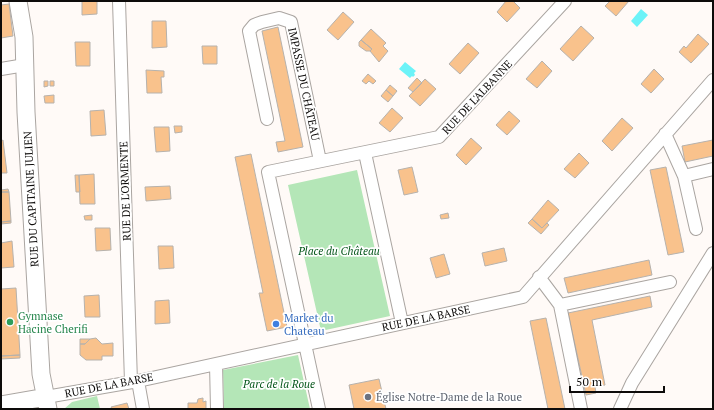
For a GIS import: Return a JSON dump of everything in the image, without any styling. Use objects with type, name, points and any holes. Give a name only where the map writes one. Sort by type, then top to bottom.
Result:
[{"type":"street","name":"RUE DU CAPITAINE JULIEN","points":[[18,1],[24,37],[26,112],[40,370],[47,403]]},
{"type":"street","name":"RUE DE L'ALBANNE","points":[[365,153],[439,138],[565,1]]},
{"type":"street","name":"RUE DE L'ORMENTE","points":[[120,2],[134,381],[143,409]]},
{"type":"street","name":"IMPASSE DU CHÂTEAU","points":[[267,119],[249,31],[254,25],[279,18],[291,22],[320,161]]},
{"type":"street","points":[[1,69],[25,65]]},
{"type":"street","name":"RUE DE LA BARSE","points":[[47,403],[134,381],[523,297],[713,80]]},
{"type":"street","points":[[665,134],[684,176],[696,229]]},
{"type":"street","points":[[319,409],[268,172],[365,153],[402,322]]},
{"type":"street","points":[[684,176],[713,169]]},
{"type":"street","points":[[620,409],[632,383],[713,253]]},
{"type":"street","points":[[539,277],[560,305],[581,409]]},
{"type":"street","points":[[560,305],[670,282]]},
{"type":"street","points":[[216,364],[216,409]]},
{"type":"street","points":[[1,406],[47,403]]},
{"type":"green space","name":"Place du Château","points":[[357,170],[390,316],[321,331],[288,185]]},
{"type":"green space","name":"Parc de la Roue","points":[[298,355],[310,409],[224,409],[223,370]]},
{"type":"green space","points":[[97,396],[100,409],[64,409],[72,402]]},
{"type":"water","points":[[641,9],[648,15],[637,27],[631,21]]},
{"type":"water","points":[[405,62],[416,71],[413,77],[412,76],[410,78],[399,69]]},
{"type":"building","points":[[82,1],[97,1],[97,14],[82,15]]},
{"type":"building","points":[[506,1],[513,1],[520,8],[507,22],[497,12]]},
{"type":"building","points":[[610,1],[629,1],[616,16],[605,6]]},
{"type":"building","points":[[9,4],[13,36],[1,38],[1,5]]},
{"type":"building","points":[[343,12],[354,22],[338,40],[327,30]]},
{"type":"building","points":[[152,21],[166,21],[167,47],[152,48]]},
{"type":"building","points":[[581,26],[594,38],[573,61],[560,49]]},
{"type":"building","points":[[278,27],[303,147],[278,152],[276,142],[285,141],[262,31]]},
{"type":"building","points":[[371,29],[386,43],[383,46],[388,51],[379,62],[370,51],[372,49],[361,40]]},
{"type":"building","points":[[698,34],[709,44],[691,63],[679,52],[684,46],[686,48]]},
{"type":"building","points":[[361,40],[372,49],[370,51],[366,51],[359,46],[359,42]]},
{"type":"building","points":[[75,42],[90,42],[90,66],[76,66]]},
{"type":"building","points":[[468,43],[479,53],[460,74],[449,64]]},
{"type":"building","points":[[202,46],[217,46],[217,64],[203,64]]},
{"type":"building","points":[[542,61],[552,71],[537,88],[526,79]]},
{"type":"building","points":[[654,69],[664,79],[651,93],[641,84]]},
{"type":"building","points":[[146,70],[164,71],[164,77],[161,77],[162,93],[147,93]]},
{"type":"building","points":[[368,74],[376,81],[373,84],[369,81],[366,84],[362,81]]},
{"type":"building","points":[[417,78],[422,83],[413,92],[408,88]]},
{"type":"building","points":[[425,79],[436,89],[420,106],[409,96]]},
{"type":"building","points":[[44,81],[48,81],[48,86],[44,87]]},
{"type":"building","points":[[50,81],[54,81],[54,86],[50,86]]},
{"type":"building","points":[[390,85],[397,91],[393,96],[386,90]]},
{"type":"building","points":[[386,90],[393,96],[388,102],[381,96]]},
{"type":"building","points":[[54,95],[54,103],[45,103],[44,96]]},
{"type":"building","points":[[392,108],[403,118],[390,132],[379,123]]},
{"type":"building","points":[[104,110],[106,135],[91,136],[90,111]]},
{"type":"building","points":[[509,111],[520,121],[507,135],[496,125]]},
{"type":"building","points":[[622,118],[633,128],[612,151],[602,141]]},
{"type":"building","points":[[174,126],[182,126],[182,132],[175,133]]},
{"type":"building","points":[[154,127],[169,127],[170,151],[156,152]]},
{"type":"building","points":[[471,138],[482,148],[466,165],[456,155]]},
{"type":"building","points":[[3,140],[7,173],[1,173],[1,141]]},
{"type":"building","points":[[713,140],[713,156],[685,162],[682,146]]},
{"type":"building","points":[[579,153],[589,163],[575,178],[564,169]]},
{"type":"building","points":[[251,154],[287,327],[267,331],[259,293],[263,293],[235,157]]},
{"type":"building","points":[[412,167],[418,192],[404,195],[398,170]]},
{"type":"building","points":[[666,167],[684,252],[668,255],[650,170]]},
{"type":"building","points":[[94,174],[95,204],[80,204],[79,175]]},
{"type":"building","points":[[75,175],[79,175],[80,192],[76,192]]},
{"type":"building","points":[[170,186],[171,199],[146,201],[145,187]]},
{"type":"building","points":[[8,189],[9,192],[1,192],[1,190]]},
{"type":"building","points":[[1,192],[9,192],[11,221],[1,222]]},
{"type":"building","points":[[548,200],[559,210],[542,228],[532,219]]},
{"type":"building","points":[[448,213],[449,218],[441,219],[440,215]]},
{"type":"building","points":[[92,215],[92,220],[85,220],[84,216]]},
{"type":"building","points":[[532,219],[542,228],[547,223],[549,225],[541,234],[528,223]]},
{"type":"building","points":[[11,221],[11,223],[1,224],[1,222]]},
{"type":"building","points":[[95,228],[110,228],[111,250],[96,251]]},
{"type":"building","points":[[12,241],[14,267],[1,268],[1,243]]},
{"type":"building","points":[[158,246],[173,246],[174,268],[159,269]]},
{"type":"building","points":[[504,248],[507,261],[485,266],[482,253]]},
{"type":"building","points":[[444,254],[450,274],[436,278],[430,258]]},
{"type":"building","points":[[649,260],[652,275],[568,293],[564,278]]},
{"type":"building","name":"Gymnase Hacine Cherifi","points":[[16,288],[20,355],[1,356],[1,289]]},
{"type":"building","points":[[99,295],[100,317],[85,317],[84,296]]},
{"type":"building","points":[[650,296],[652,307],[592,320],[605,385],[595,387],[596,393],[586,395],[568,313]]},
{"type":"building","points":[[169,300],[170,323],[155,324],[155,301]]},
{"type":"building","points":[[546,318],[565,409],[548,409],[530,321]]},
{"type":"building","points":[[96,338],[102,344],[113,343],[113,356],[102,356],[102,360],[86,360],[80,355],[80,344],[85,344],[90,339]]},
{"type":"building","points":[[80,339],[90,339],[85,344],[80,344]]},
{"type":"building","points":[[20,355],[20,358],[1,359],[1,356]]},
{"type":"building","name":"Église Notre-Dame de la Roue","points":[[379,379],[386,409],[354,409],[349,385]]},
{"type":"building","points":[[203,398],[203,402],[206,401],[206,409],[188,409],[188,403],[197,403],[198,399]]},
{"type":"building","points":[[127,403],[129,409],[112,409],[111,407]]},
{"type":"place","name":"Gymnase Hacine Cherifi","points":[[10,322]]},
{"type":"place","name":"Market du Chateau","points":[[276,324]]},
{"type":"place","name":"Église Notre-Dame de la Roue","points":[[368,397]]}]
